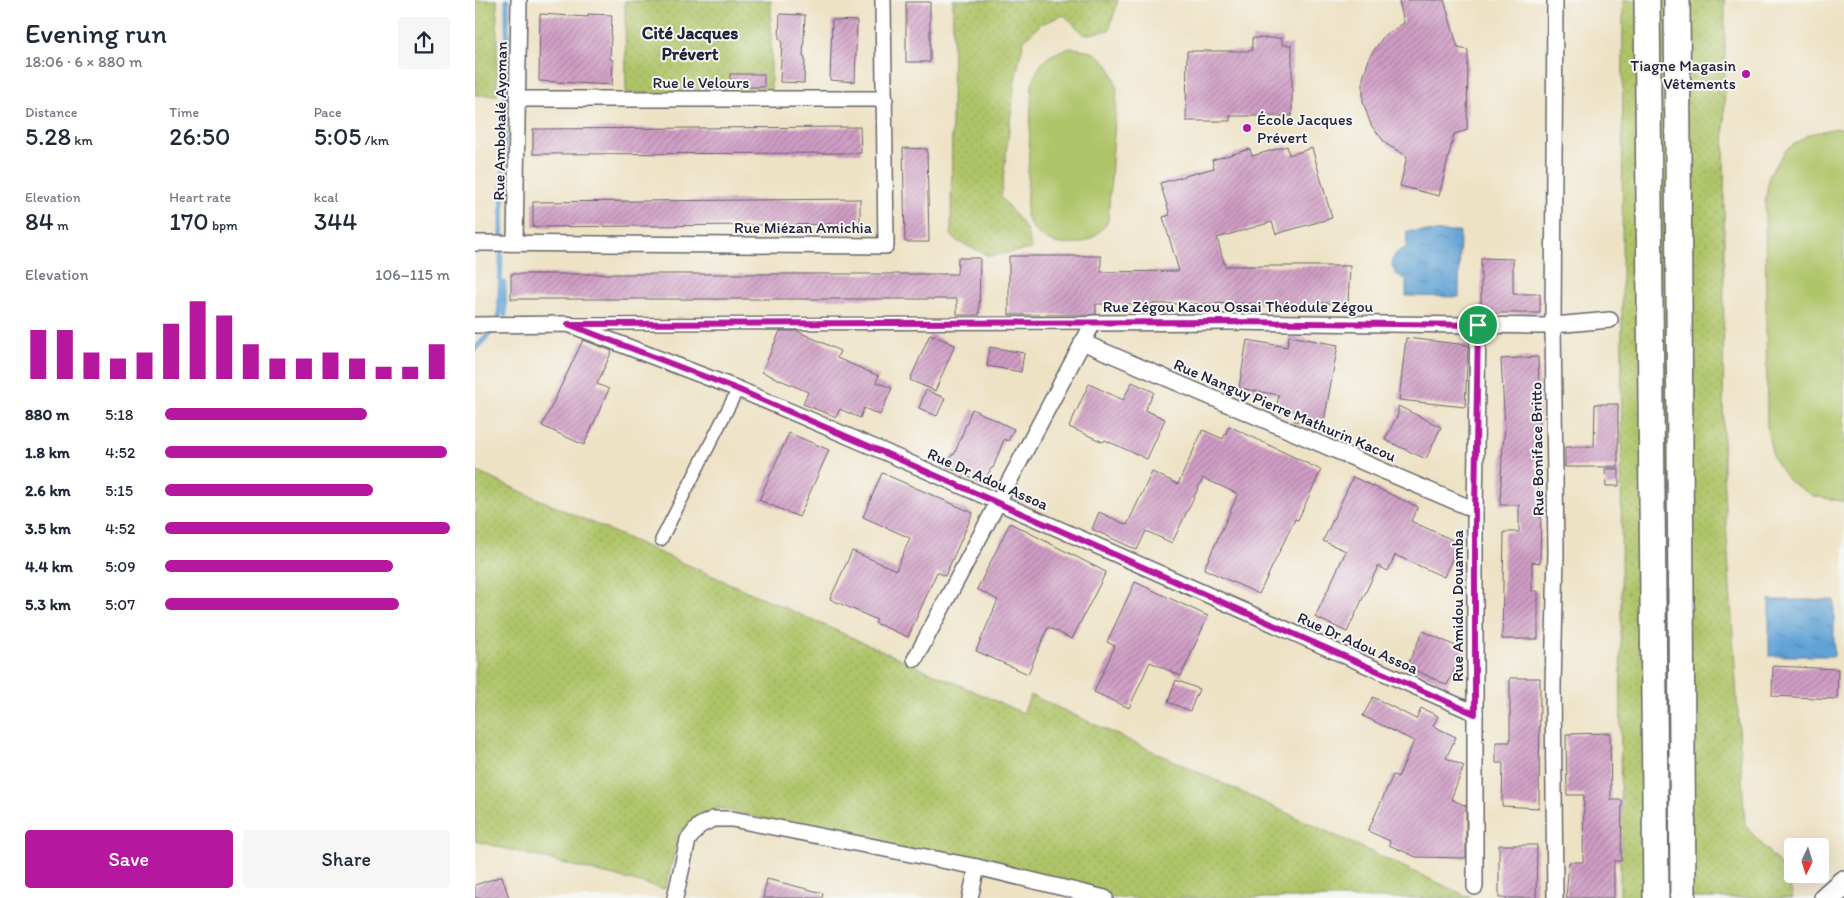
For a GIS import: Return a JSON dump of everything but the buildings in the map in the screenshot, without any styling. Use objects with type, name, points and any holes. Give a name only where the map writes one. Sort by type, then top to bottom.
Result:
[{"type":"highway","points":[[1647,0],[1656,898]]},
{"type":"highway","points":[[1677,0],[1683,898]]},
{"type":"highway","points":[[1827,898],[1844,883]]},
{"type":"street","name":"Rue Ambohalé Ayoman","points":[[515,243],[519,0]]},
{"type":"street","name":"Rue Miézan Amichia","points":[[475,243],[886,246],[883,0]]},
{"type":"street","name":"Rue Boniface Britto","points":[[1555,0],[1553,326],[1556,553],[1553,687],[1555,898]]},
{"type":"street","name":"Rue le Velours","points":[[518,99],[885,99]]},
{"type":"street","name":"Rue Zégou Kacou Ossai Théodule Zégou","points":[[915,659],[1093,323],[1228,322],[1553,326],[1610,320]]},
{"type":"street","points":[[568,324],[1093,323]]},
{"type":"street","name":"Rue Dr Adou Assoa","points":[[475,324],[568,324],[737,389],[1475,714]]},
{"type":"street","name":"Rue Amidou Douamba","points":[[1475,887],[1475,510],[1478,325]]},
{"type":"street","name":"Rue Nanguy Pierre Mathurin Kacou","points":[[1082,342],[1475,510]]},
{"type":"street","points":[[661,540],[737,389]]},
{"type":"street","points":[[675,898],[687,840],[699,826],[713,819],[732,819],[977,867],[1105,898]]},
{"type":"street","points":[[970,898],[977,867]]},
{"type":"green space","points":[[475,0],[497,0],[497,95],[475,95]]},
{"type":"green space","points":[[771,0],[771,92],[626,93],[625,1]]},
{"type":"green space","points":[[953,0],[1118,0],[1109,30],[1085,35],[1064,15],[1041,24],[1024,40],[1015,80],[1001,197],[1026,229],[1032,249],[989,256],[957,241],[951,235]]},
{"type":"green space","points":[[1623,0],[1725,0],[1723,474],[1745,825],[1784,870],[1784,883],[1789,883],[1793,898],[1620,898]]},
{"type":"green space","points":[[1070,48],[1088,51],[1102,58],[1111,71],[1117,90],[1108,221],[1091,238],[1083,242],[1065,245],[1041,236],[1034,230],[1026,216],[1032,85],[1038,70],[1045,60],[1055,53]]},
{"type":"green space","points":[[1837,128],[1844,129],[1844,501],[1813,496],[1789,481],[1773,458],[1767,429],[1765,202],[1770,173],[1786,150],[1809,134]]},
{"type":"green space","points":[[475,471],[1023,713],[1031,695],[1471,898],[1100,898],[718,808],[679,835],[665,889],[475,841]]},
{"type":"water","points":[[1407,231],[1460,232],[1459,297],[1406,296],[1406,279],[1397,275],[1392,266],[1396,254],[1406,248]]},
{"type":"water","points":[[1769,600],[1834,600],[1834,656],[1769,656]]},
{"type":"waterway","points":[[475,349],[499,324],[507,0]]},
{"type":"waterway","points":[[504,283],[505,315]]},
{"type":"place","name":"Tiagne Magasin Vêtements","points":[[1746,74]]},
{"type":"place","name":"École Jacques Prévert","points":[[1247,128]]},
{"type":"district","name":"Cité Jacques Prévert","points":[[690,43]]},
{"type":"route","points":[[1228,322],[1478,325],[1475,510],[1475,714],[737,389],[568,324],[1228,322]]}]
